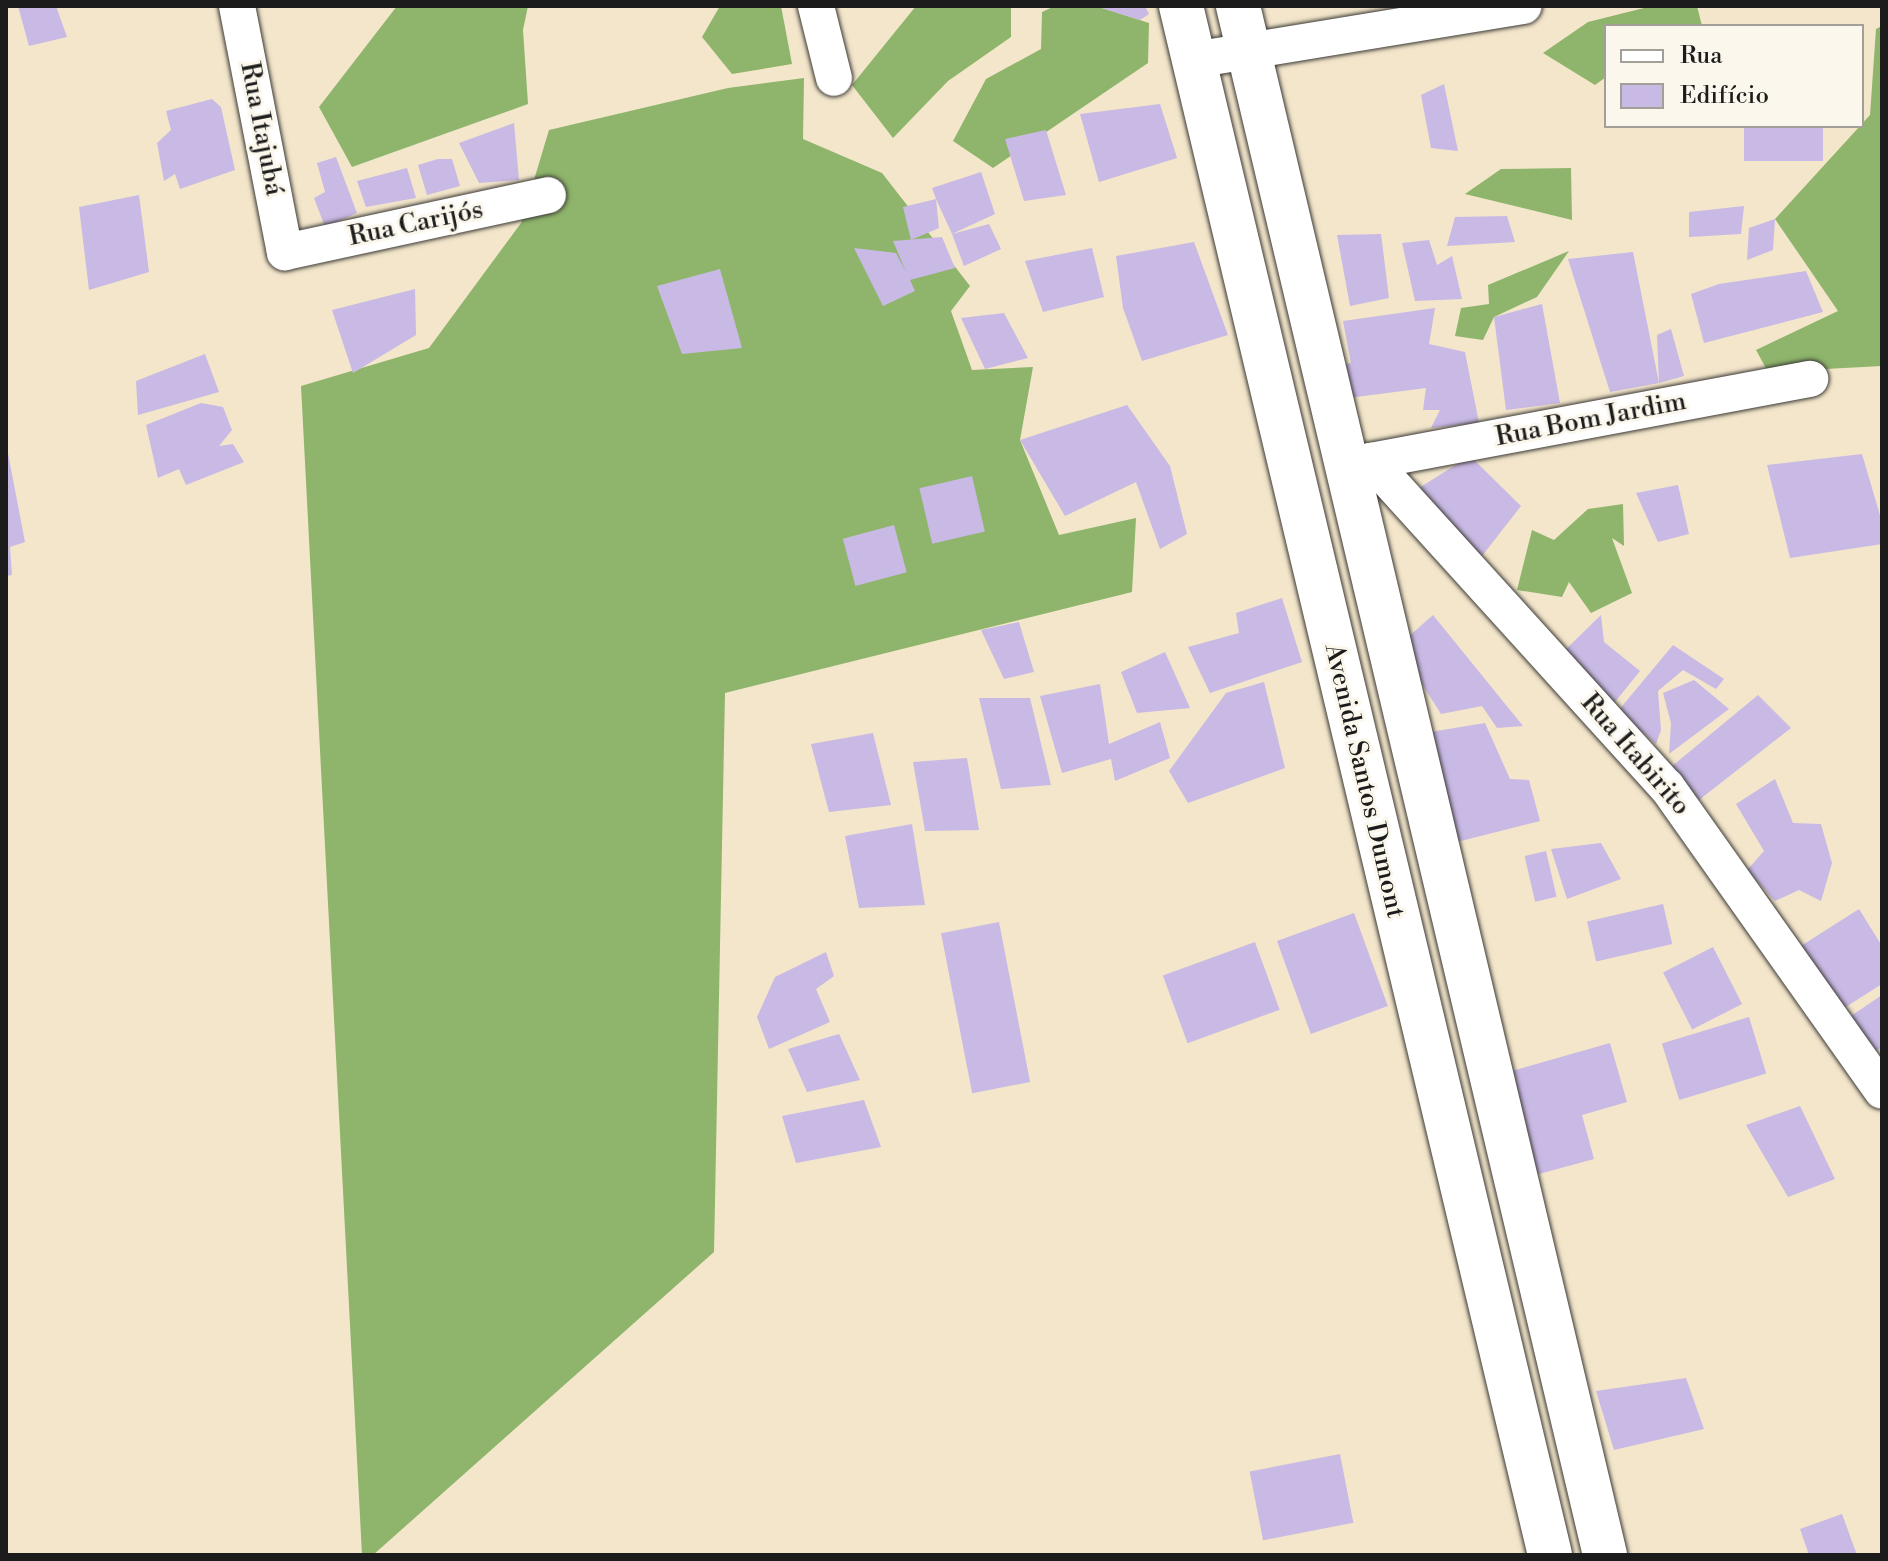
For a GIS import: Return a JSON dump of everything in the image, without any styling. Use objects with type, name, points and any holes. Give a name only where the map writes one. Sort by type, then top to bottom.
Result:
[{"type":"main road","name":"Avenida Santos Dumont","points":[[1181,6],[1550,1555]]},
{"type":"main road","points":[[1238,6],[1360,463],[1605,1555]]},
{"type":"street","name":"Rua Itajubá","points":[[237,6],[285,252]]},
{"type":"street","points":[[816,6],[834,78]]},
{"type":"street","points":[[1193,60],[1524,6]]},
{"type":"street","name":"Rua Carijós","points":[[285,252],[548,195]]},
{"type":"street","name":"Rua Bom Jardim","points":[[1360,463],[1810,379]]},
{"type":"street","name":"Rua Itabirito","points":[[1360,463],[1667,787],[1882,1091]]},
{"type":"green space","points":[[397,6],[528,6],[523,30],[528,104],[352,167],[319,107]]},
{"type":"green space","points":[[720,6],[781,6],[792,64],[732,74],[702,37]]},
{"type":"green space","points":[[916,6],[1011,6],[1011,37],[948,81],[893,138],[852,85]]},
{"type":"green space","points":[[1055,6],[1096,6],[1149,23],[1148,63],[993,168],[953,141],[986,79],[1041,49],[1042,12]]},
{"type":"green space","points":[[1652,6],[1697,6],[1702,24],[1604,24],[1604,78],[1595,85],[1543,53],[1588,22]]},
{"type":"green space","points":[[1882,26],[1882,366],[1768,372],[1756,350],[1838,311],[1775,219],[1858,128],[1864,128],[1864,122],[1870,115],[1876,29]]},
{"type":"green space","points":[[804,78],[803,139],[882,173],[970,286],[951,311],[972,370],[1033,367],[1020,440],[1059,535],[1136,518],[1132,592],[725,693],[714,1252],[373,1555],[362,1555],[301,386],[429,348],[521,223],[549,130],[728,88]]},
{"type":"green space","points":[[1571,168],[1572,220],[1465,194],[1501,169]]},
{"type":"green space","points":[[1569,251],[1537,297],[1494,317],[1483,340],[1455,336],[1461,308],[1489,304],[1488,285]]},
{"type":"green space","points":[[1623,504],[1624,546],[1612,538],[1632,593],[1591,613],[1569,582],[1562,597],[1517,590],[1532,530],[1554,540],[1588,509]]},
{"type":"building","points":[[18,6],[56,6],[67,37],[29,46]]},
{"type":"building","points":[[1145,6],[1149,14],[1140,20],[1098,7]]},
{"type":"building","points":[[1444,84],[1458,151],[1431,148],[1421,95]]},
{"type":"building","points":[[212,99],[221,107],[235,170],[180,189],[175,174],[164,181],[157,143],[171,130],[166,111]]},
{"type":"building","points":[[1160,104],[1177,158],[1099,182],[1080,114]]},
{"type":"building","points":[[514,123],[519,180],[479,183],[459,143]]},
{"type":"building","points":[[1744,128],[1823,128],[1823,161],[1744,161]]},
{"type":"building","points":[[1046,130],[1066,195],[1024,201],[1005,139]]},
{"type":"building","points":[[336,157],[357,213],[325,227],[314,198],[325,192],[317,163]]},
{"type":"building","points":[[438,159],[452,159],[460,186],[427,195],[418,165]]},
{"type":"building","points":[[407,168],[416,198],[366,207],[357,181]]},
{"type":"building","points":[[981,172],[995,214],[952,234],[932,188]]},
{"type":"building","points":[[139,195],[149,272],[89,290],[79,207]]},
{"type":"building","points":[[936,199],[939,228],[911,240],[903,207]]},
{"type":"building","points":[[1744,206],[1741,234],[1689,237],[1689,212]]},
{"type":"building","points":[[1507,216],[1515,242],[1447,246],[1455,217]]},
{"type":"building","points":[[1775,219],[1773,250],[1747,260],[1749,228]]},
{"type":"building","points":[[989,224],[1001,249],[964,266],[952,234]]},
{"type":"building","points":[[1381,234],[1389,298],[1350,306],[1337,235]]},
{"type":"building","points":[[942,237],[955,268],[910,280],[915,291],[883,306],[854,248],[896,253],[906,272],[893,241]]},
{"type":"building","points":[[1429,240],[1437,265],[1452,256],[1462,299],[1415,301],[1402,243]]},
{"type":"building","points":[[1194,242],[1228,335],[1142,361],[1123,308],[1116,256]]},
{"type":"building","points":[[1092,248],[1104,297],[1043,312],[1025,261]]},
{"type":"building","points":[[1633,252],[1659,383],[1610,392],[1568,259]]},
{"type":"building","points":[[720,269],[742,348],[682,354],[657,286]]},
{"type":"building","points":[[1806,271],[1823,312],[1704,343],[1691,294],[1719,284]]},
{"type":"building","points":[[415,289],[416,335],[353,373],[332,310]]},
{"type":"building","points":[[1542,304],[1560,403],[1506,410],[1494,317]]},
{"type":"building","points":[[1435,308],[1429,344],[1465,352],[1479,423],[1431,428],[1440,410],[1423,410],[1426,388],[1348,398],[1335,365],[1351,363],[1343,321]]},
{"type":"building","points":[[1004,313],[1028,358],[985,369],[961,318]]},
{"type":"building","points":[[1671,329],[1684,376],[1659,383],[1657,335]]},
{"type":"building","points":[[205,354],[219,392],[138,415],[136,381]]},
{"type":"building","points":[[201,403],[223,407],[232,430],[219,446],[233,444],[244,462],[186,485],[179,469],[158,478],[146,425]]},
{"type":"building","points":[[1127,405],[1170,466],[1187,534],[1160,549],[1136,482],[1065,516],[1020,440]]},
{"type":"building","points":[[6,443],[25,542],[10,547],[12,575],[6,576]]},
{"type":"building","points":[[1862,454],[1882,522],[1882,544],[1790,558],[1767,465]]},
{"type":"building","points":[[1470,456],[1521,506],[1478,561],[1411,493]]},
{"type":"building","points":[[972,476],[985,532],[932,544],[919,488]]},
{"type":"building","points":[[1678,485],[1689,534],[1658,542],[1636,493]]},
{"type":"building","points":[[894,525],[907,572],[855,586],[843,539]]},
{"type":"building","points":[[1282,598],[1302,662],[1210,693],[1188,647],[1239,633],[1236,613]]},
{"type":"building","points":[[1433,615],[1523,726],[1497,728],[1482,706],[1441,714],[1398,646]]},
{"type":"building","points":[[1601,615],[1604,642],[1640,671],[1611,707],[1560,655]]},
{"type":"building","points":[[1019,622],[1034,672],[1004,679],[981,630]]},
{"type":"building","points":[[1673,645],[1724,679],[1716,689],[1683,670],[1658,691],[1661,730],[1656,744],[1618,711]]},
{"type":"building","points":[[1165,652],[1190,708],[1137,713],[1121,672]]},
{"type":"building","points":[[1694,680],[1729,709],[1669,754],[1671,723],[1663,693]]},
{"type":"building","points":[[1264,682],[1285,768],[1188,803],[1169,771],[1226,693]]},
{"type":"building","points":[[1100,684],[1109,744],[1160,722],[1170,758],[1115,781],[1111,759],[1062,773],[1040,696]]},
{"type":"building","points":[[1758,695],[1791,728],[1699,800],[1665,772]]},
{"type":"building","points":[[979,698],[1030,698],[1051,785],[1001,789]]},
{"type":"building","points":[[1485,723],[1510,779],[1529,780],[1540,821],[1445,845],[1418,734]]},
{"type":"building","points":[[873,733],[891,805],[829,812],[811,744]]},
{"type":"building","points":[[967,758],[979,830],[925,831],[913,762]]},
{"type":"building","points":[[1775,779],[1793,823],[1821,824],[1832,863],[1821,901],[1799,890],[1775,901],[1747,870],[1764,851],[1736,804]]},
{"type":"building","points":[[912,824],[925,905],[859,908],[845,836]]},
{"type":"building","points":[[1601,843],[1621,879],[1567,899],[1551,849]]},
{"type":"building","points":[[1546,851],[1557,897],[1535,902],[1525,856]]},
{"type":"building","points":[[1663,904],[1672,944],[1596,961],[1587,922]]},
{"type":"building","points":[[1859,909],[1882,946],[1882,984],[1833,1015],[1793,951]]},
{"type":"building","points":[[1354,913],[1388,1006],[1311,1034],[1277,941]]},
{"type":"building","points":[[999,922],[1030,1082],[972,1093],[941,933]]},
{"type":"building","points":[[1255,942],[1280,1010],[1188,1043],[1163,976]]},
{"type":"building","points":[[1713,947],[1742,1004],[1692,1029],[1663,972]]},
{"type":"building","points":[[826,952],[834,976],[816,989],[830,1022],[769,1049],[757,1017],[775,977]]},
{"type":"building","points":[[1882,995],[1882,1047],[1872,1054],[1848,1018]]},
{"type":"building","points":[[1749,1017],[1766,1073],[1679,1100],[1662,1044]]},
{"type":"building","points":[[839,1034],[860,1080],[807,1092],[788,1049]]},
{"type":"building","points":[[1610,1043],[1627,1102],[1582,1115],[1594,1159],[1528,1177],[1498,1075]]},
{"type":"building","points":[[864,1100],[881,1147],[796,1163],[782,1116]]},
{"type":"building","points":[[1800,1106],[1835,1179],[1788,1197],[1746,1125]]},
{"type":"building","points":[[1686,1378],[1704,1429],[1614,1450],[1596,1391]]},
{"type":"building","points":[[1340,1454],[1353,1523],[1263,1540],[1250,1472]]},
{"type":"building","points":[[1842,1514],[1857,1555],[1809,1555],[1800,1529]]}]
